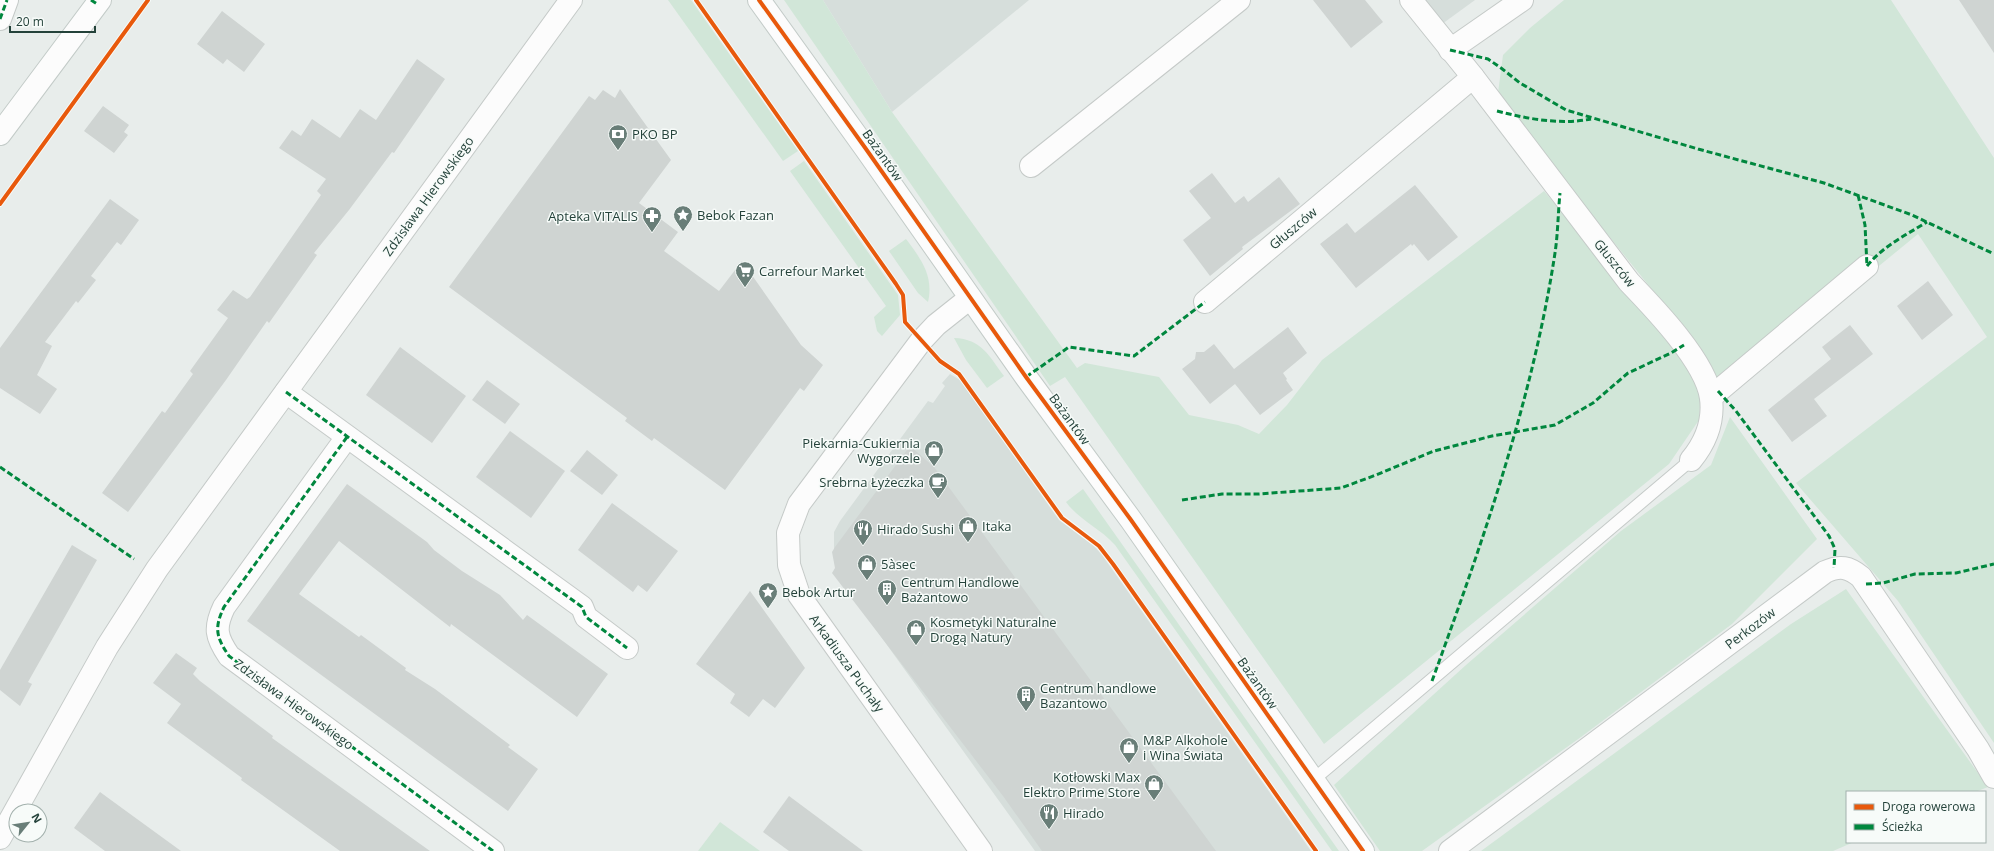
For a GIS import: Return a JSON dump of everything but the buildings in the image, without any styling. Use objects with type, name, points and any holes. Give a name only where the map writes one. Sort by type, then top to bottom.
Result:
[{"type":"street","points":[[0,19],[7,0]]},
{"type":"street","name":"Zdzisława Hierowskiego","points":[[0,838],[106,647],[157,569],[571,0]]},
{"type":"street","name":"Bażantów","points":[[760,0],[970,298],[1130,520],[1363,851]]},
{"type":"street","points":[[1031,166],[1239,0]]},
{"type":"street","name":"Głuszców","points":[[1411,0],[1473,77],[1629,282],[1678,337],[1699,367],[1711,397],[1712,415],[1702,448],[1691,460]]},
{"type":"street","points":[[1450,50],[1522,0]]},
{"type":"street","points":[[0,134],[96,2]]},
{"type":"street","name":"Głuszców","points":[[1205,302],[1473,77]]},
{"type":"street","points":[[1711,397],[1867,266]]},
{"type":"street","name":"Arkadiusza Puchały","points":[[970,298],[936,325],[921,341],[799,504],[788,533],[789,565],[799,596],[982,851]]},
{"type":"street","points":[[286,392],[582,607],[586,617],[627,648]]},
{"type":"street","name":"Zdzisława Hierowskiego","points":[[347,437],[224,607],[217,623],[219,642],[229,656],[493,851]]},
{"type":"street","name":"Perkozów","points":[[1450,851],[1825,572],[1834,568],[1843,567],[1853,571],[1861,577],[1978,749],[1994,777]]},
{"type":"lane","points":[[1314,780],[1691,460]]},
{"type":"shaded area","points":[[823,0],[1029,0],[892,112]]},
{"type":"shaded area","points":[[1424,0],[1475,0],[1442,24]]},
{"type":"shaded area","points":[[950,374],[960,380],[1059,520],[1094,546],[1102,555],[1311,851],[1035,851],[841,581],[834,561],[834,532],[840,521],[928,401],[933,403],[945,386],[942,383]]},
{"type":"green space","points":[[668,0],[691,0],[798,151],[783,161]]},
{"type":"green space","points":[[784,0],[823,0],[892,112],[1077,368],[1085,363],[1159,377],[1189,415],[1238,425],[1259,434],[1287,405],[1322,360],[1544,191],[1674,346],[1701,392],[1699,420],[1669,464],[1324,744],[1065,377],[1050,386]]},
{"type":"green space","points":[[1564,0],[1891,0],[1994,158],[1994,743],[1898,601],[1796,483],[1987,337],[1918,234],[1725,392],[1654,292],[1528,136],[1498,93],[1503,55],[1530,28]]},
{"type":"green space","points":[[804,161],[898,295],[900,315],[882,336],[877,331],[874,317],[886,306],[790,171]]},
{"type":"green space","points":[[906,239],[917,254],[928,276],[928,302],[918,293],[889,251]]},
{"type":"green space","points":[[954,338],[964,339],[978,345],[989,355],[1004,376],[987,388],[966,360]]},
{"type":"green space","points":[[1730,417],[1817,539],[1732,624],[1581,737],[1422,851],[1380,851],[1334,785],[1466,665],[1621,531],[1711,465]]},
{"type":"green space","points":[[1083,489],[1339,851],[1332,851],[1115,545],[1077,514],[1066,502]]},
{"type":"green space","points":[[1846,589],[1988,787],[1978,791],[1846,791],[1846,843],[1852,843],[1833,851],[1481,851],[1791,624]]},
{"type":"green space","points":[[720,822],[760,851],[698,851]]},
{"type":"marked path","points":[[0,19],[7,0]]},
{"type":"marked path","points":[[91,0],[97,4]]},
{"type":"marked path","points":[[1450,50],[1488,59],[1520,83],[1566,110],[1698,149],[1824,183],[1912,215],[1994,254]]},
{"type":"marked path","points":[[1497,111],[1544,120],[1579,121],[1591,119]]},
{"type":"marked path","points":[[1432,681],[1487,524],[1520,416],[1534,362],[1556,246],[1560,193]]},
{"type":"marked path","points":[[1858,195],[1865,225],[1867,266]]},
{"type":"marked path","points":[[1867,266],[1887,247],[1927,222]]},
{"type":"marked path","points":[[1026,377],[1069,347],[1134,356],[1205,302]]},
{"type":"marked path","points":[[1182,500],[1222,494],[1258,494],[1341,488],[1434,451],[1492,436],[1555,425],[1593,403],[1628,373],[1671,353],[1684,345]]},
{"type":"marked path","points":[[1718,391],[1736,411],[1829,536],[1835,549],[1834,568]]},
{"type":"marked path","points":[[286,392],[582,607],[586,617],[627,648]]},
{"type":"marked path","points":[[347,437],[224,607],[218,627],[219,638],[229,656],[493,851]]},
{"type":"marked path","points":[[0,467],[134,559]]},
{"type":"marked path","points":[[1866,584],[1883,583],[1915,574],[1956,573],[1994,564]]},
{"type":"cycle path","points":[[0,204],[148,0]]},
{"type":"cycle path","points":[[696,0],[896,284],[903,295],[905,322],[940,361],[959,374],[1062,518],[1099,546],[1113,564],[1316,851]]},
{"type":"cycle path","points":[[759,0],[866,149],[1026,377],[1131,520],[1363,851]]},
{"type":"place","name":"PKO BP","points":[[618,151]]},
{"type":"place","name":"Bebok Fazan","points":[[683,232]]},
{"type":"place","name":"Apteka VITALIS","points":[[652,233]]},
{"type":"place","name":"Carrefour Market","points":[[745,288]]},
{"type":"place","name":"Piekarnia-Cukiernia Wygorzele","points":[[934,467]]},
{"type":"place","name":"Srebrna Łyżeczka","points":[[938,499]]},
{"type":"place","name":"Itaka","points":[[968,543]]},
{"type":"place","name":"Hirado Sushi","points":[[863,546]]},
{"type":"place","name":"5àsec","points":[[867,581]]},
{"type":"place","name":"Centrum Handlowe Bażantowo","points":[[887,606]]},
{"type":"place","name":"Bebok Artur","points":[[768,609]]},
{"type":"place","name":"Kosmetyki Naturalne Drogą Natury","points":[[916,646]]},
{"type":"place","name":"Centrum handlowe Bazantowo","points":[[1026,712]]},
{"type":"place","name":"M&P Alkohole i Wina Świata","points":[[1129,764]]},
{"type":"place","name":"Kotłowski Max Elektro Prime Store","points":[[1154,801]]},
{"type":"place","name":"Hirado","points":[[1049,830]]}]
